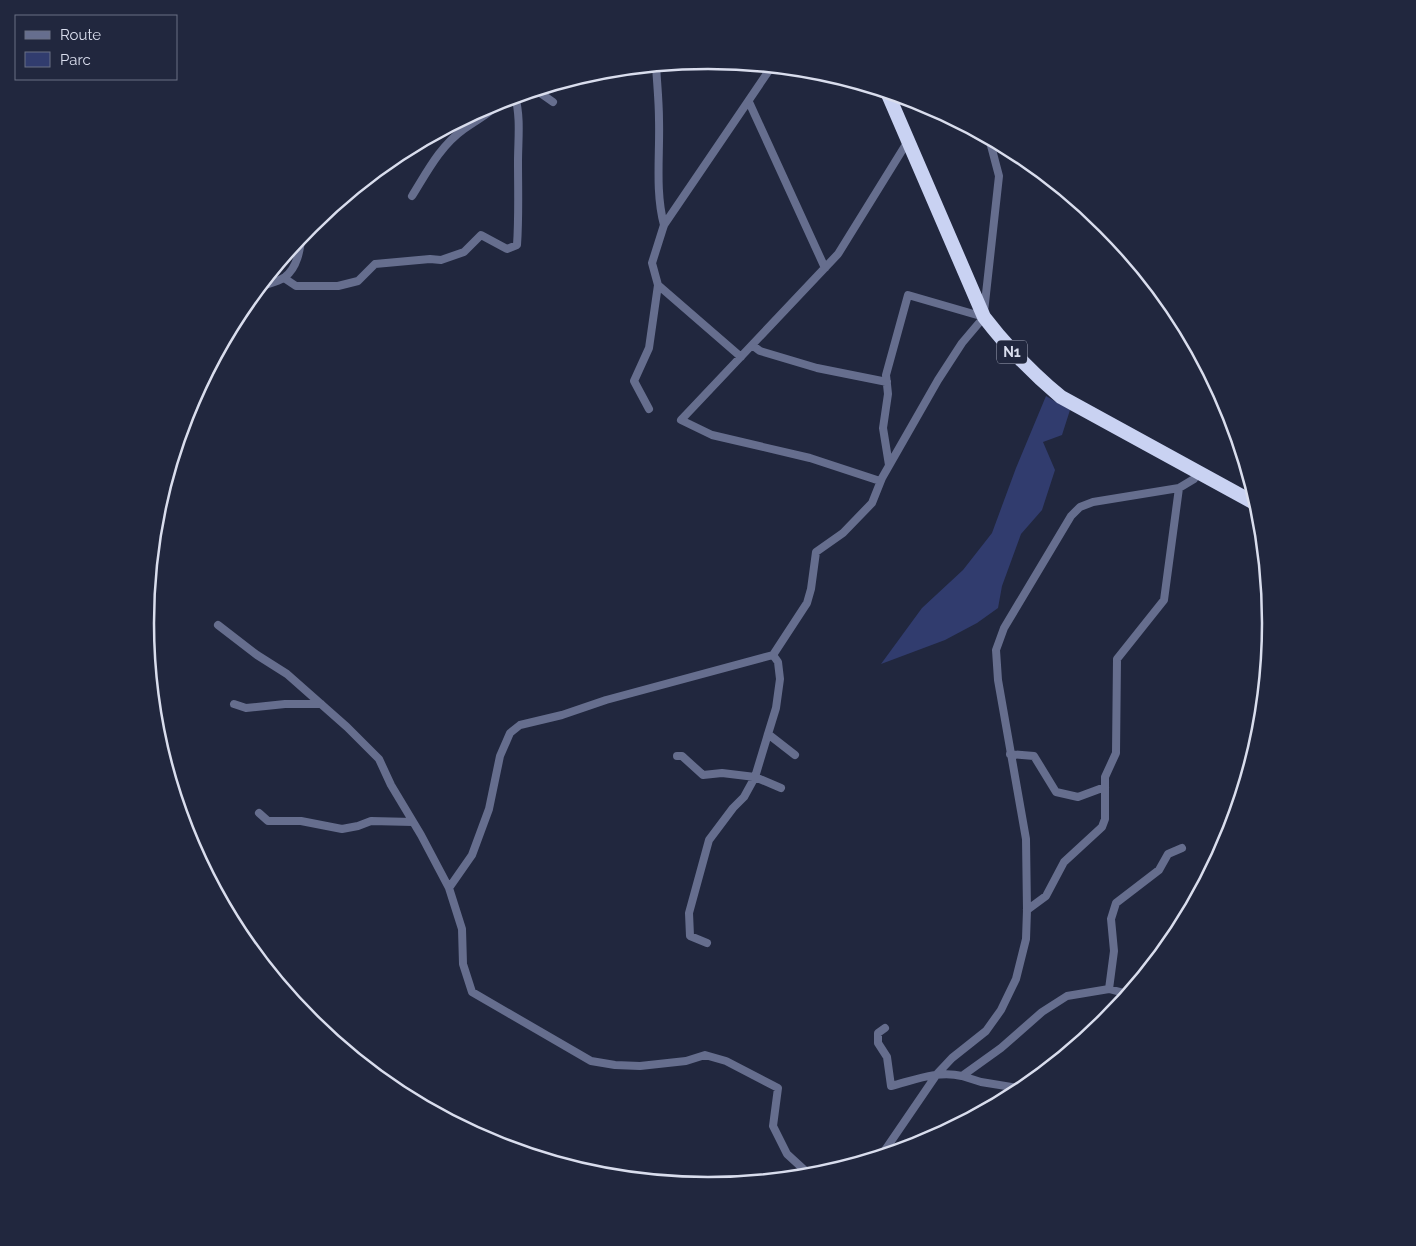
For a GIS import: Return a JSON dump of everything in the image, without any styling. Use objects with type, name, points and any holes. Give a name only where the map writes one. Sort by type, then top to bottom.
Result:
[{"type":"highway","name":"N1","points":[[890,100],[984,317],[1007,347],[1034,375],[1061,397],[1248,500]]},
{"type":"street","points":[[656,71],[660,120],[658,156],[660,212],[664,225]]},
{"type":"street","points":[[649,409],[634,381],[649,348],[658,285],[652,263],[664,225],[768,72]]},
{"type":"street","points":[[542,94],[553,102]]},
{"type":"street","points":[[749,102],[825,268]]},
{"type":"street","points":[[284,278],[296,286],[338,286],[358,281],[375,264],[430,259],[441,260],[464,252],[481,235],[507,250],[517,245],[520,214],[519,122],[517,103]]},
{"type":"street","points":[[412,196],[436,157],[449,142],[463,129],[484,117]]},
{"type":"street","points":[[880,481],[810,458],[712,435],[681,420],[838,254],[908,141]]},
{"type":"street","points":[[449,888],[472,855],[489,809],[500,756],[510,733],[520,725],[773,656],[807,603],[816,552],[843,533],[872,503],[880,481],[938,380],[962,343],[984,317],[999,176],[991,147]]},
{"type":"street","points":[[271,283],[284,278],[292,269],[301,248]]},
{"type":"street","points":[[658,285],[741,357]]},
{"type":"street","points":[[889,465],[883,428],[888,394],[886,375],[908,295],[984,317]]},
{"type":"street","points":[[752,346],[760,351],[817,368],[887,382]]},
{"type":"street","points":[[887,1148],[937,1074],[952,1058],[986,1031],[1001,1010],[1016,979],[1026,939],[1028,910],[1026,839],[998,680],[996,650],[1004,628],[1070,516],[1080,507],[1093,502],[1179,488],[1194,480],[1198,473]]},
{"type":"street","points":[[1028,910],[1046,896],[1064,862],[1102,827],[1105,819],[1106,777],[1116,753],[1117,659],[1164,600],[1179,488]]},
{"type":"street","points":[[218,625],[257,655],[287,674],[347,727],[379,759],[391,786],[449,888],[462,929],[463,964],[472,992],[591,1061],[615,1065],[640,1066],[686,1060],[704,1055],[726,1061],[778,1088],[773,1126],[787,1154],[804,1169]]},
{"type":"street","points":[[707,943],[690,936],[689,913],[709,840],[733,808],[744,797],[755,777],[776,708],[780,679],[778,662],[773,656]]},
{"type":"street","points":[[234,704],[246,708],[285,704],[321,704]]},
{"type":"street","points":[[768,734],[795,755]]},
{"type":"street","points":[[1010,754],[1034,756],[1056,792],[1078,797],[1105,787]]},
{"type":"street","points":[[677,756],[682,756],[703,775],[722,773],[755,777],[780,788]]},
{"type":"street","points":[[259,813],[268,821],[302,821],[342,829],[371,822],[413,822]]},
{"type":"street","points":[[1109,989],[1114,951],[1111,919],[1116,903],[1159,870],[1168,854],[1182,848]]},
{"type":"street","points":[[962,1076],[1001,1048],[1042,1012],[1067,996],[1109,989],[1121,992]]},
{"type":"street","points":[[885,1028],[878,1033],[878,1044],[887,1057],[891,1086],[937,1074],[951,1073],[982,1082],[1011,1087]]},
{"type":"green space","points":[[1046,396],[1070,410],[1062,435],[1043,442],[1055,470],[1042,510],[1021,534],[1002,586],[998,608],[977,623],[945,640],[881,664],[922,608],[963,570],[992,533],[1016,468]]}]
